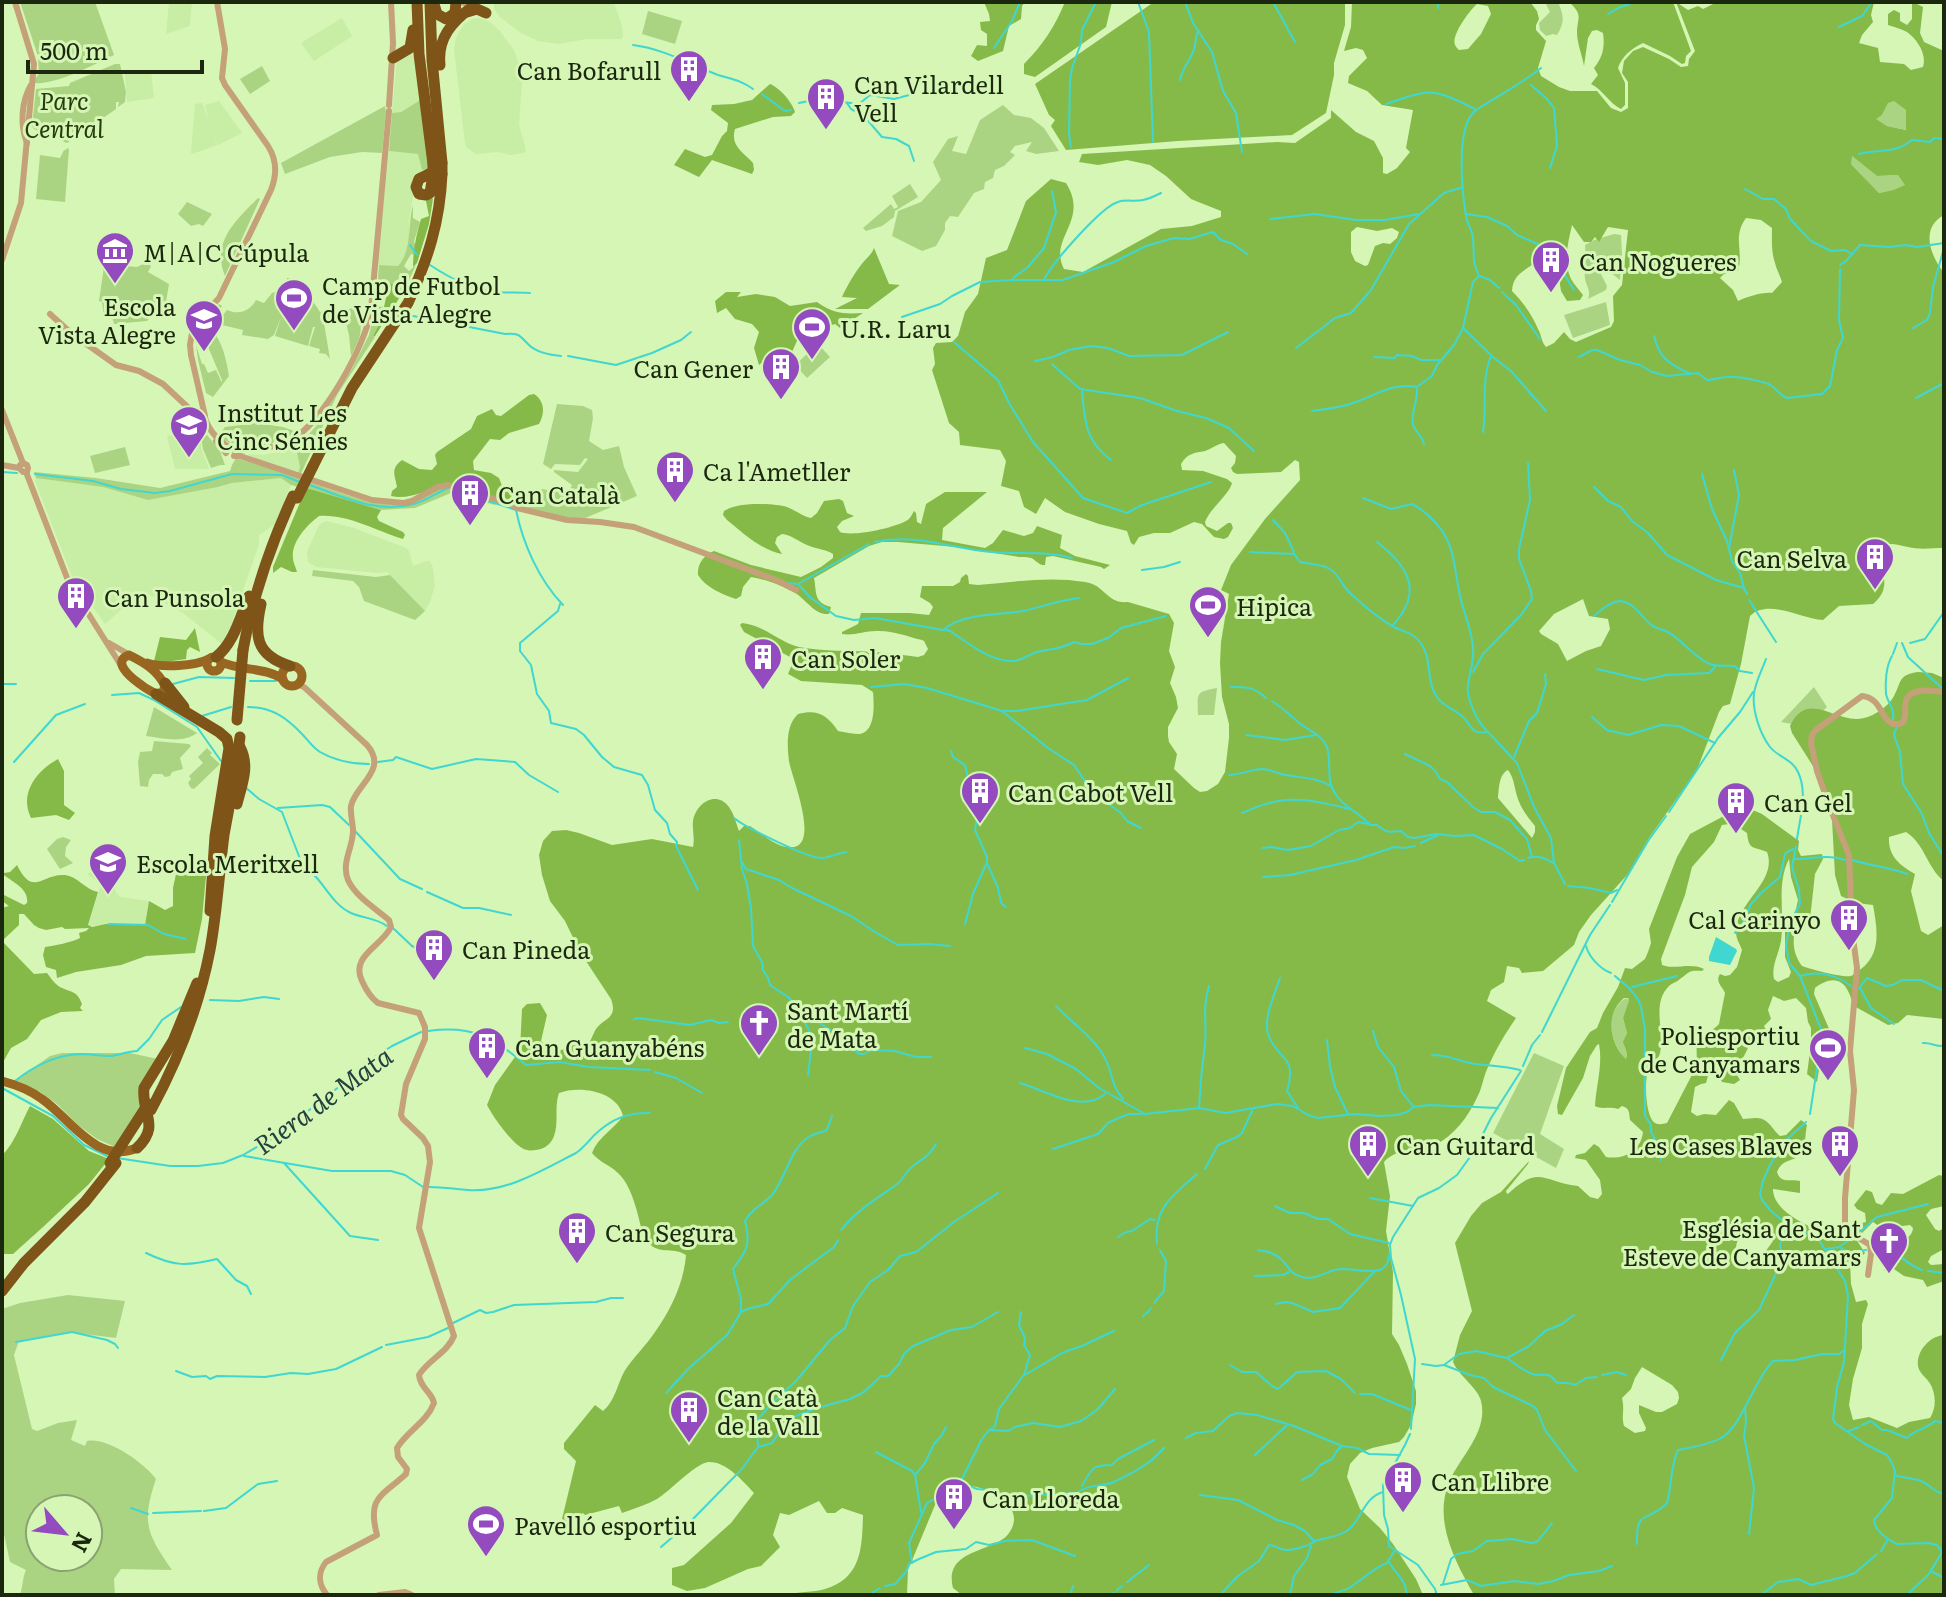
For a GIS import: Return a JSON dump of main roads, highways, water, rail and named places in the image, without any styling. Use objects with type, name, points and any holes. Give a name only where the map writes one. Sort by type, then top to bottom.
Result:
[{"type":"highway","points":[[426,2],[444,16],[452,11],[454,2]]},
{"type":"highway","points":[[393,43],[398,49],[405,50],[409,46],[426,2]]},
{"type":"highway","points":[[215,663],[232,636],[276,534],[310,466],[352,388],[405,301],[426,262],[435,234],[440,208],[439,169],[429,85],[426,2]]},
{"type":"highway","points":[[426,2],[441,141]]},
{"type":"highway","points":[[426,2],[419,54],[439,169]]},
{"type":"highway","points":[[439,169],[443,95],[439,47],[446,31],[470,6]]},
{"type":"highway","points":[[393,58],[410,48],[412,34]]},
{"type":"highway","points":[[246,650],[274,554],[295,497]]},
{"type":"highway","points":[[2,1291],[24,1263],[85,1202],[113,1163],[150,1107],[175,1062],[191,1023],[210,949],[246,650],[256,593],[276,534]]},
{"type":"highway","points":[[262,594],[256,630],[259,642],[282,663],[286,671]]},
{"type":"highway","points":[[162,680],[187,710],[237,743],[244,757],[244,779],[221,862]]},
{"type":"highway","points":[[156,694],[219,732],[228,743],[215,836],[210,912]]},
{"type":"highway","points":[[150,1107],[176,1046],[197,982],[237,742]]},
{"type":"highway","points":[[137,1148],[150,1128],[144,1088],[173,1041],[197,982]]},
{"type":"highway","points":[[137,1148],[152,1131],[191,1023]]},
{"type":"highway","points":[[2,1282],[113,1163]]},
{"type":"main road","points":[[167,666],[160,669],[163,692],[156,694],[137,682],[122,667],[123,659],[130,655],[153,665],[215,663],[270,673],[286,671],[300,670],[300,684],[288,684],[286,671]]},
{"type":"main road","points":[[144,662],[162,680]]},
{"type":"main road","points":[[2,1081],[38,1096],[78,1131],[104,1148],[121,1152],[137,1148]]},
{"type":"water","points":[[1716,937],[1737,951],[1730,965],[1709,961]]},
{"type":"waterway","points":[[994,48],[1020,2]]},
{"type":"waterway","points":[[1071,147],[1072,68],[1082,30],[1096,2]]},
{"type":"waterway","points":[[1138,2],[1149,32],[1153,142]]},
{"type":"waterway","points":[[1185,2],[1193,23],[1212,52],[1223,91],[1236,113],[1242,152]]},
{"type":"waterway","points":[[1273,2],[1295,42]]},
{"type":"waterway","points":[[1438,2],[1438,8]]},
{"type":"waterway","points":[[1608,14],[1634,2]]},
{"type":"waterway","points":[[1839,27],[1862,16],[1872,2]]},
{"type":"waterway","points":[[1180,80],[1193,53],[1199,30]]},
{"type":"waterway","points":[[633,45],[666,53],[753,89]]},
{"type":"waterway","points":[[1312,411],[1359,401],[1390,388],[1417,387],[1432,376],[1454,345],[1463,328],[1473,282],[1479,276],[1463,192],[1464,133],[1473,113],[1541,68]]},
{"type":"waterway","points":[[1531,85],[1554,108],[1557,146],[1550,168]]},
{"type":"waterway","points":[[1386,104],[1431,93],[1475,109]]},
{"type":"waterway","points":[[762,94],[785,111],[791,110]]},
{"type":"waterway","points":[[799,103],[818,99],[859,104],[870,95],[894,99],[913,94]]},
{"type":"waterway","points":[[847,103],[864,116],[882,137],[896,139],[909,146],[914,161]]},
{"type":"waterway","points":[[1859,154],[1893,149],[1912,140],[1930,142],[1934,138],[1944,139]]},
{"type":"waterway","points":[[1296,348],[1335,318],[1351,313],[1371,290],[1409,224],[1444,193],[1463,187]]},
{"type":"waterway","points":[[1745,189],[1763,199],[1774,199],[1811,241],[1831,251],[1845,250],[1852,254]]},
{"type":"waterway","points":[[1013,278],[1028,267],[1044,248],[1056,212],[1052,191]]},
{"type":"waterway","points":[[1044,280],[1078,236],[1111,206],[1121,201],[1145,200],[1161,193]]},
{"type":"waterway","points":[[1270,219],[1315,214],[1356,220],[1385,220],[1419,214]]},
{"type":"waterway","points":[[1466,214],[1487,217],[1540,245],[1557,263],[1574,290]]},
{"type":"waterway","points":[[902,317],[940,304],[980,282],[1063,280],[1114,262],[1146,246],[1174,238],[1189,239],[1213,232],[1247,254]]},
{"type":"waterway","points":[[1840,265],[1860,245],[1917,247],[1944,243]]},
{"type":"waterway","points":[[410,245],[417,255]]},
{"type":"waterway","points":[[1913,328],[1927,320],[1930,313],[1933,287],[1944,248]]},
{"type":"waterway","points":[[430,265],[479,289],[530,293]]},
{"type":"waterway","points":[[1579,357],[1597,350],[1667,376],[1698,373],[1707,380],[1724,377],[1750,379],[1768,384],[1787,398],[1822,394],[1830,386],[1837,350],[1843,338],[1839,320],[1840,269]]},
{"type":"waterway","points":[[1480,276],[1499,288]]},
{"type":"waterway","points":[[1502,292],[1516,305],[1540,339]]},
{"type":"waterway","points":[[378,308],[392,309]]},
{"type":"waterway","points":[[408,315],[517,334],[536,350],[561,356]]},
{"type":"waterway","points":[[1463,328],[1511,371],[1546,411]]},
{"type":"waterway","points":[[568,356],[616,365],[652,353],[691,332]]},
{"type":"waterway","points":[[1035,361],[1091,346],[1129,356],[1182,355],[1228,332]]},
{"type":"waterway","points":[[1654,336],[1666,360],[1690,374]]},
{"type":"waterway","points":[[954,342],[998,380],[1033,442],[1083,498],[1127,513],[1211,482]]},
{"type":"waterway","points":[[1374,357],[1394,358],[1397,355],[1439,360]]},
{"type":"waterway","points":[[1483,432],[1486,375],[1491,356]]},
{"type":"waterway","points":[[1052,364],[1080,389],[1140,398],[1206,418],[1229,428],[1254,451]]},
{"type":"waterway","points":[[1916,398],[1944,383]]},
{"type":"waterway","points":[[1417,389],[1412,421],[1424,444]]},
{"type":"waterway","points":[[1082,391],[1091,438],[1111,460]]},
{"type":"waterway","points":[[1473,672],[1483,654],[1521,615],[1532,599],[1519,559],[1530,500],[1528,463]]},
{"type":"waterway","points":[[1729,548],[1739,495],[1734,470]]},
{"type":"waterway","points":[[2,472],[17,473]]},
{"type":"waterway","points":[[35,474],[155,493],[232,474],[282,475],[300,482]]},
{"type":"waterway","points":[[1702,474],[1712,509],[1744,588]]},
{"type":"waterway","points":[[310,485],[360,503],[387,507],[418,503],[448,488]]},
{"type":"waterway","points":[[1594,487],[1608,501],[1621,507],[1667,555],[1716,580],[1744,588],[1747,594]]},
{"type":"waterway","points":[[473,496],[516,510],[533,561],[563,605]]},
{"type":"waterway","points":[[1363,498],[1391,509],[1412,504],[1432,519],[1446,537],[1472,642],[1469,696],[1486,730]]},
{"type":"waterway","points":[[1273,520],[1285,533],[1294,552]]},
{"type":"waterway","points":[[875,542],[919,540],[1002,553],[1052,554],[1072,558]]},
{"type":"waterway","points":[[1377,542],[1404,571],[1410,591],[1402,614],[1392,626]]},
{"type":"waterway","points":[[798,584],[869,544]]},
{"type":"waterway","points":[[1250,552],[1294,554],[1300,562],[1327,567],[1371,611],[1417,639],[1424,648],[1432,688],[1438,698],[1464,718],[1473,730],[1488,732],[1517,763],[1534,807],[1551,838],[1554,863],[1565,884]]},
{"type":"waterway","points":[[1142,570],[1180,562]]},
{"type":"waterway","points":[[788,583],[798,584],[836,616],[854,620],[875,618],[943,630],[971,617],[1023,611],[1079,598]]},
{"type":"waterway","points":[[1749,600],[1776,642]]},
{"type":"waterway","points":[[1594,616],[1614,602],[1626,602],[1650,624],[1672,634],[1704,661],[1735,666],[1740,671],[1752,673]]},
{"type":"waterway","points":[[560,604],[558,611],[520,643],[520,651],[531,665],[537,694],[549,711],[551,723],[576,729],[614,767],[642,775],[655,810],[667,823],[698,890]]},
{"type":"waterway","points":[[1910,643],[1925,639],[1944,612]]},
{"type":"waterway","points":[[945,630],[988,655],[1013,661],[1074,642],[1092,644],[1108,638],[1121,628],[1166,616]]},
{"type":"waterway","points":[[1893,654],[1897,643]]},
{"type":"waterway","points":[[1902,643],[1908,657]]},
{"type":"waterway","points":[[1892,656],[1887,670],[1886,690],[1893,719]]},
{"type":"waterway","points":[[1909,658],[1943,689]]},
{"type":"waterway","points":[[1766,659],[1757,681],[1754,707],[1766,742],[1792,764],[1801,780],[1802,805],[1797,839]]},
{"type":"waterway","points":[[1597,669],[1644,680],[1666,675],[1709,673],[1715,667]]},
{"type":"waterway","points":[[1514,757],[1529,721],[1537,713],[1546,684],[1545,674]]},
{"type":"waterway","points":[[173,684],[199,677],[234,678]]},
{"type":"waterway","points":[[1003,711],[1087,700],[1128,678]]},
{"type":"waterway","points":[[250,681],[276,681]]},
{"type":"waterway","points":[[2,684],[16,684]]},
{"type":"waterway","points":[[871,687],[904,684],[927,688],[1002,711],[1074,765],[1093,793],[1127,821],[1141,828]]},
{"type":"waterway","points":[[1231,687],[1250,688],[1266,698]]},
{"type":"waterway","points":[[1669,812],[1753,692]]},
{"type":"waterway","points":[[112,695],[139,693],[154,700],[197,727],[221,761]]},
{"type":"waterway","points":[[1272,701],[1323,741],[1328,751],[1333,790],[1343,803],[1370,825],[1377,825],[1388,832],[1401,831],[1415,838],[1436,834],[1474,835],[1520,861],[1524,860]]},
{"type":"waterway","points":[[14,762],[56,715],[85,704]]},
{"type":"waterway","points":[[202,716],[231,707]]},
{"type":"waterway","points":[[248,707],[271,711],[284,718],[325,755],[369,764]]},
{"type":"waterway","points":[[1592,717],[1607,730],[1628,735],[1661,725],[1679,726],[1715,743]]},
{"type":"waterway","points":[[1897,727],[1894,733],[1900,752],[1903,784],[1944,857]]},
{"type":"waterway","points":[[1246,735],[1285,740],[1316,735]]},
{"type":"waterway","points":[[951,751],[953,757],[965,765],[977,817],[975,830],[987,857],[965,924]]},
{"type":"waterway","points":[[1405,754],[1430,766],[1440,779],[1473,807],[1481,812],[1495,812],[1510,820],[1527,839],[1532,857]]},
{"type":"waterway","points":[[378,762],[396,757],[432,769],[476,759],[515,762],[529,775],[558,792]]},
{"type":"waterway","points":[[1229,775],[1265,769],[1331,786]]},
{"type":"waterway","points":[[245,787],[282,812],[302,864],[336,902],[351,913],[387,926]]},
{"type":"waterway","points":[[1242,813],[1283,800],[1312,801],[1350,809]]},
{"type":"waterway","points":[[278,808],[322,805],[330,807],[349,825]]},
{"type":"waterway","points":[[1612,902],[1666,816]]},
{"type":"waterway","points":[[734,818],[814,857],[824,858],[846,852]]},
{"type":"waterway","points":[[1262,848],[1288,850],[1311,846],[1358,822],[1369,824]]},
{"type":"waterway","points":[[355,831],[400,879],[422,889]]},
{"type":"waterway","points":[[1421,843],[1438,835]]},
{"type":"waterway","points":[[739,840],[751,908],[753,946],[770,985],[806,1015],[842,1037],[859,1054],[871,1050],[931,1057]]},
{"type":"waterway","points":[[1263,877],[1290,875],[1356,860],[1394,847],[1415,846]]},
{"type":"waterway","points":[[1796,847],[1792,867],[1800,904],[1790,923],[1786,945],[1789,963],[1800,976],[1821,1029],[1810,1114]]},
{"type":"waterway","points":[[1735,933],[1751,904],[1780,877],[1785,854],[1793,849]]},
{"type":"waterway","points":[[1795,859],[1826,857],[1845,860]]},
{"type":"waterway","points":[[1528,858],[1541,858],[1553,863]]},
{"type":"waterway","points":[[1852,860],[1907,874]]},
{"type":"waterway","points":[[742,862],[746,869],[779,880],[851,916],[898,945],[950,946]]},
{"type":"waterway","points":[[988,865],[1001,903],[1006,907]]},
{"type":"waterway","points":[[1568,886],[1611,893],[1617,890]]},
{"type":"waterway","points":[[427,892],[463,908],[511,915]]},
{"type":"waterway","points":[[1542,1032],[1590,935],[1610,905]]},
{"type":"waterway","points":[[109,924],[148,925],[164,934],[186,939]]},
{"type":"waterway","points":[[394,929],[412,946],[440,960]]},
{"type":"waterway","points":[[1586,946],[1596,962],[1611,973]]},
{"type":"waterway","points":[[1800,976],[1813,973],[1827,975],[1851,986]]},
{"type":"waterway","points":[[1615,976],[1629,988],[1641,1007],[1645,1029],[1645,1116],[1651,1125],[1661,1160]]},
{"type":"waterway","points":[[1632,987],[1677,976]]},
{"type":"waterway","points":[[1280,978],[1270,1006],[1267,1028],[1272,1043],[1288,1064],[1290,1079],[1287,1091],[1298,1108]]},
{"type":"waterway","points":[[1859,988],[1867,978],[1886,986],[1902,980],[1921,980],[1944,991]]},
{"type":"waterway","points":[[1199,1108],[1209,986]]},
{"type":"waterway","points":[[1860,988],[1871,1008],[1894,1024]]},
{"type":"waterway","points":[[210,1000],[279,999]]},
{"type":"waterway","points":[[1056,1006],[1098,1047],[1123,1099]]},
{"type":"waterway","points":[[15,1081],[37,1066],[61,1057],[79,1054],[111,1056],[137,1051],[162,1020],[181,1007]]},
{"type":"waterway","points":[[797,1008],[811,1034],[808,1075]]},
{"type":"waterway","points":[[634,1019],[690,1025],[711,1020],[728,1022]]},
{"type":"waterway","name":"Riera de Mata","points":[[428,1031],[458,1030],[482,1035],[526,1065],[560,1062],[589,1067],[650,1070]]},
{"type":"waterway","points":[[1373,1031],[1378,1047],[1394,1067],[1401,1091],[1413,1106]]},
{"type":"waterway","name":"Riera de Mata","points":[[117,1158],[170,1166],[198,1166],[223,1163],[243,1155],[276,1136],[375,1057],[421,1032]]},
{"type":"waterway","points":[[1523,1066],[1540,1035]]},
{"type":"waterway","points":[[1327,1040],[1335,1087],[1348,1114]]},
{"type":"waterway","points":[[1923,1043],[1944,1046]]},
{"type":"waterway","points":[[1025,1048],[1047,1054],[1076,1069],[1099,1088],[1145,1114],[1199,1108],[1225,1113],[1277,1104],[1293,1106],[1318,1118],[1355,1114],[1397,1115],[1414,1107],[1429,1105],[1498,1108]]},
{"type":"waterway","points":[[1432,1055],[1520,1070]]},
{"type":"waterway","points":[[1411,1429],[1415,1359],[1390,1245],[1418,1198],[1457,1175],[1521,1071]]},
{"type":"waterway","name":"Riera de Mata","points":[[655,1072],[676,1078],[702,1093]]},
{"type":"waterway","points":[[1020,1083],[1074,1101],[1095,1100],[1105,1094]]},
{"type":"waterway","name":"Riera de Mata","points":[[2,1088],[53,1116],[84,1145],[107,1156]]},
{"type":"waterway","points":[[1205,1169],[1218,1145],[1242,1133],[1252,1111]]},
{"type":"waterway","points":[[429,1187],[482,1190],[510,1184],[576,1153],[611,1122],[630,1115],[650,1113]]},
{"type":"waterway","points":[[1053,1149],[1098,1134],[1108,1123],[1121,1117],[1142,1114]]},
{"type":"waterway","points":[[741,1312],[733,1269],[746,1247],[748,1236],[745,1221],[777,1188],[797,1148],[809,1137],[827,1130],[832,1116]]},
{"type":"waterway","points":[[1806,1122],[1783,1143],[1770,1165],[1760,1194],[1771,1211],[1783,1221],[1817,1237],[1845,1281],[1848,1296],[1844,1362],[1833,1419],[1865,1444],[1887,1455],[1892,1463],[1895,1471],[1892,1498],[1874,1520],[1879,1531],[1896,1544],[1929,1543],[1937,1545],[1942,1552],[1929,1574],[1907,1595]]},
{"type":"waterway","points":[[841,1230],[860,1211],[898,1183],[936,1144]]},
{"type":"waterway","points":[[244,1156],[332,1171],[391,1171],[405,1175],[423,1187]]},
{"type":"waterway","points":[[284,1163],[350,1236],[378,1240]]},
{"type":"waterway","points":[[1157,1244],[1161,1212],[1172,1196],[1197,1174]]},
{"type":"waterway","points":[[758,1446],[759,1418],[796,1381],[830,1340],[845,1328],[853,1306],[870,1282],[888,1270],[900,1256],[916,1252],[998,1193]]},
{"type":"waterway","points":[[1370,1198],[1413,1206]]},
{"type":"waterway","points":[[1858,1233],[1877,1217],[1928,1204]]},
{"type":"waterway","points":[[1275,1206],[1290,1213],[1328,1219],[1350,1234],[1389,1243]]},
{"type":"waterway","points":[[1118,1237],[1150,1219],[1155,1220]]},
{"type":"waterway","points":[[1721,1360],[1735,1333],[1759,1310],[1778,1269],[1782,1254],[1780,1245],[1787,1226]]},
{"type":"waterway","points":[[1826,1249],[1839,1247],[1852,1238]]},
{"type":"waterway","points":[[666,1393],[727,1335],[741,1312],[768,1304],[791,1279],[834,1247],[838,1240]]},
{"type":"waterway","points":[[1841,1248],[1850,1253],[1866,1250]]},
{"type":"waterway","points":[[1154,1303],[1164,1291],[1166,1261],[1160,1250]]},
{"type":"waterway","points":[[1258,1250],[1276,1255],[1293,1273],[1305,1278],[1336,1270],[1380,1270],[1387,1264],[1389,1255]]},
{"type":"waterway","points":[[1889,1250],[1922,1270]]},
{"type":"waterway","points":[[146,1253],[181,1264],[217,1259],[236,1280],[247,1286],[251,1294]]},
{"type":"waterway","points":[[1276,1304],[1292,1303],[1313,1312],[1340,1308],[1376,1270]]},
{"type":"waterway","points":[[1928,1271],[1944,1273]]},
{"type":"waterway","points":[[1255,1276],[1289,1272]]},
{"type":"waterway","points":[[453,1323],[480,1310],[486,1313],[514,1305],[623,1298]]},
{"type":"waterway","points":[[1143,1316],[1151,1308]]},
{"type":"waterway","points":[[661,1547],[741,1470],[758,1447],[772,1443],[788,1419],[864,1392],[881,1376],[888,1376],[913,1346],[951,1330],[972,1327],[998,1312]]},
{"type":"waterway","points":[[1021,1312],[1019,1325],[1030,1355],[1024,1375]]},
{"type":"waterway","points":[[1422,1364],[1444,1365],[1459,1354],[1476,1351],[1507,1358],[1574,1315]]},
{"type":"waterway","points":[[386,1345],[428,1337],[448,1328]]},
{"type":"waterway","points":[[990,1430],[995,1426],[999,1409],[1023,1376],[1064,1352],[1114,1331]]},
{"type":"waterway","points":[[16,1342],[72,1332],[107,1340],[118,1348]]},
{"type":"waterway","points":[[176,1371],[210,1379],[217,1376],[308,1374],[336,1369],[382,1347]]},
{"type":"waterway","points":[[1637,1544],[1641,1520],[1667,1503],[1678,1450],[1711,1442],[1728,1433],[1773,1361],[1839,1354],[1845,1350]]},
{"type":"waterway","points":[[1507,1358],[1528,1372],[1548,1375],[1558,1383],[1575,1385],[1586,1378],[1597,1377]]},
{"type":"waterway","points":[[1230,1365],[1242,1372],[1256,1372],[1278,1389],[1297,1372],[1326,1371],[1341,1379],[1355,1393]]},
{"type":"waterway","points":[[1444,1365],[1484,1378],[1493,1387],[1533,1406],[1545,1430],[1576,1471]]},
{"type":"waterway","points":[[1602,1375],[1617,1372],[1626,1375]]},
{"type":"waterway","points":[[912,1563],[909,1543],[927,1503],[948,1491],[963,1477],[989,1430],[1008,1431],[1033,1423],[1060,1427],[1081,1421],[1097,1410],[1115,1389]]},
{"type":"waterway","points":[[1360,1394],[1372,1394],[1411,1410]]},
{"type":"waterway","points":[[1745,1408],[1744,1436],[1754,1488],[1749,1534]]},
{"type":"waterway","points":[[1186,1438],[1213,1431],[1237,1413],[1257,1415],[1294,1426],[1369,1454],[1400,1455]]},
{"type":"waterway","points":[[1862,1425],[1871,1421],[1882,1430],[1907,1438],[1935,1421],[1944,1423]]},
{"type":"waterway","points":[[1255,1455],[1286,1426]]},
{"type":"waterway","points":[[921,1512],[915,1475],[946,1427]]},
{"type":"waterway","points":[[1849,1431],[1859,1427]]},
{"type":"waterway","points":[[1410,1434],[1383,1485],[1389,1546],[1418,1565],[1437,1595]]},
{"type":"waterway","points":[[1082,1486],[1096,1467],[1112,1465],[1154,1440]]},
{"type":"waterway","points":[[1302,1480],[1332,1459],[1342,1446]]},
{"type":"waterway","points":[[958,1484],[989,1490],[1004,1497],[1077,1493],[1128,1475],[1164,1448]]},
{"type":"waterway","points":[[876,1452],[915,1475]]},
{"type":"waterway","points":[[1895,1475],[1921,1481],[1944,1494]]},
{"type":"waterway","points":[[204,1511],[226,1508],[258,1484],[277,1481]]},
{"type":"waterway","points":[[1200,1495],[1238,1500],[1294,1525],[1314,1541],[1347,1531],[1371,1499],[1383,1492]]},
{"type":"waterway","points":[[131,1508],[148,1514]]},
{"type":"waterway","points":[[153,1513],[201,1511]]},
{"type":"waterway","points":[[1443,1584],[1451,1559],[1457,1554],[1473,1551],[1487,1541],[1512,1539],[1537,1542],[1552,1523]]},
{"type":"waterway","points":[[1881,1551],[1888,1539]]},
{"type":"waterway","points":[[885,1586],[895,1584],[909,1564],[919,1559],[936,1552],[966,1549],[976,1542],[989,1545],[1032,1540],[1075,1556]]},
{"type":"waterway","points":[[1220,1595],[1238,1576],[1259,1561],[1269,1545],[1289,1550],[1314,1542]]},
{"type":"waterway","points":[[1290,1595],[1294,1576],[1307,1558],[1311,1546]]},
{"type":"waterway","points":[[1330,1595],[1349,1588],[1387,1563],[1395,1550]]},
{"type":"waterway","points":[[1761,1595],[1778,1582],[1798,1579],[1811,1585],[1847,1576],[1877,1554]]},
{"type":"waterway","points":[[1389,1562],[1403,1582],[1406,1595]]},
{"type":"waterway","points":[[1127,1582],[1149,1565]]},
{"type":"waterway","points":[[1441,1585],[1467,1580],[1481,1586],[1514,1581],[1539,1584],[1612,1566]]},
{"type":"waterway","points":[[1931,1571],[1944,1578]]},
{"type":"waterway","points":[[1070,1595],[1073,1586]]},
{"type":"waterway","points":[[1117,1590],[1122,1586]]},
{"type":"waterway","points":[[869,1595],[880,1588]]},
{"type":"waterway","points":[[1110,1595],[1114,1593]]},
{"type":"place","name":"Can Bofarull","points":[[689,103]]},
{"type":"place","name":"Can Vilardell Vell","points":[[826,131]]},
{"type":"place","name":"M|A|C Cúpula","points":[[115,285]]},
{"type":"place","name":"Can Nogueres","points":[[1551,294]]},
{"type":"place","name":"Camp de Futbol de Vista Alegre","points":[[294,332]]},
{"type":"place","name":"Escola Vista Alegre","points":[[204,353]]},
{"type":"place","name":"U.R. Laru","points":[[812,361]]},
{"type":"place","name":"Can Gener","points":[[781,401]]},
{"type":"place","name":"Institut Les Cinc Sénies","points":[[189,459]]},
{"type":"place","name":"Ca l'Ametller","points":[[675,504]]},
{"type":"place","name":"Can Català","points":[[470,527]]},
{"type":"place","name":"Can Selva","points":[[1875,591]]},
{"type":"place","name":"Can Punsola","points":[[76,630]]},
{"type":"place","name":"Hipica","points":[[1208,639]]},
{"type":"place","name":"Can Soler","points":[[763,691]]},
{"type":"place","name":"Can Cabot Vell","points":[[980,825]]},
{"type":"place","name":"Can Gel","points":[[1736,835]]},
{"type":"place","name":"Escola Meritxell","points":[[108,896]]},
{"type":"place","name":"Cal Carinyo","points":[[1849,952]]},
{"type":"place","name":"Can Pineda","points":[[434,982]]},
{"type":"place","name":"Sant Martí de Mata","points":[[759,1057]]},
{"type":"place","name":"Can Guanyabéns","points":[[487,1080]]},
{"type":"place","name":"Poliesportiu de Canyamars","points":[[1828,1082]]},
{"type":"place","name":"Can Guitard","points":[[1368,1178]]},
{"type":"place","name":"Les Cases Blaves","points":[[1840,1178]]},
{"type":"place","name":"Can Segura","points":[[577,1265]]},
{"type":"place","name":"Església de Sant Esteve de Canyamars","points":[[1889,1275]]},
{"type":"place","name":"Can Catà de la Vall","points":[[689,1444]]},
{"type":"place","name":"Can Llibre","points":[[1403,1514]]},
{"type":"place","name":"Can Lloreda","points":[[954,1531]]},
{"type":"place","name":"Pavelló esportiu","points":[[486,1558]]},
{"type":"park label","name":"Parc Central","points":[[64,113]]}]
